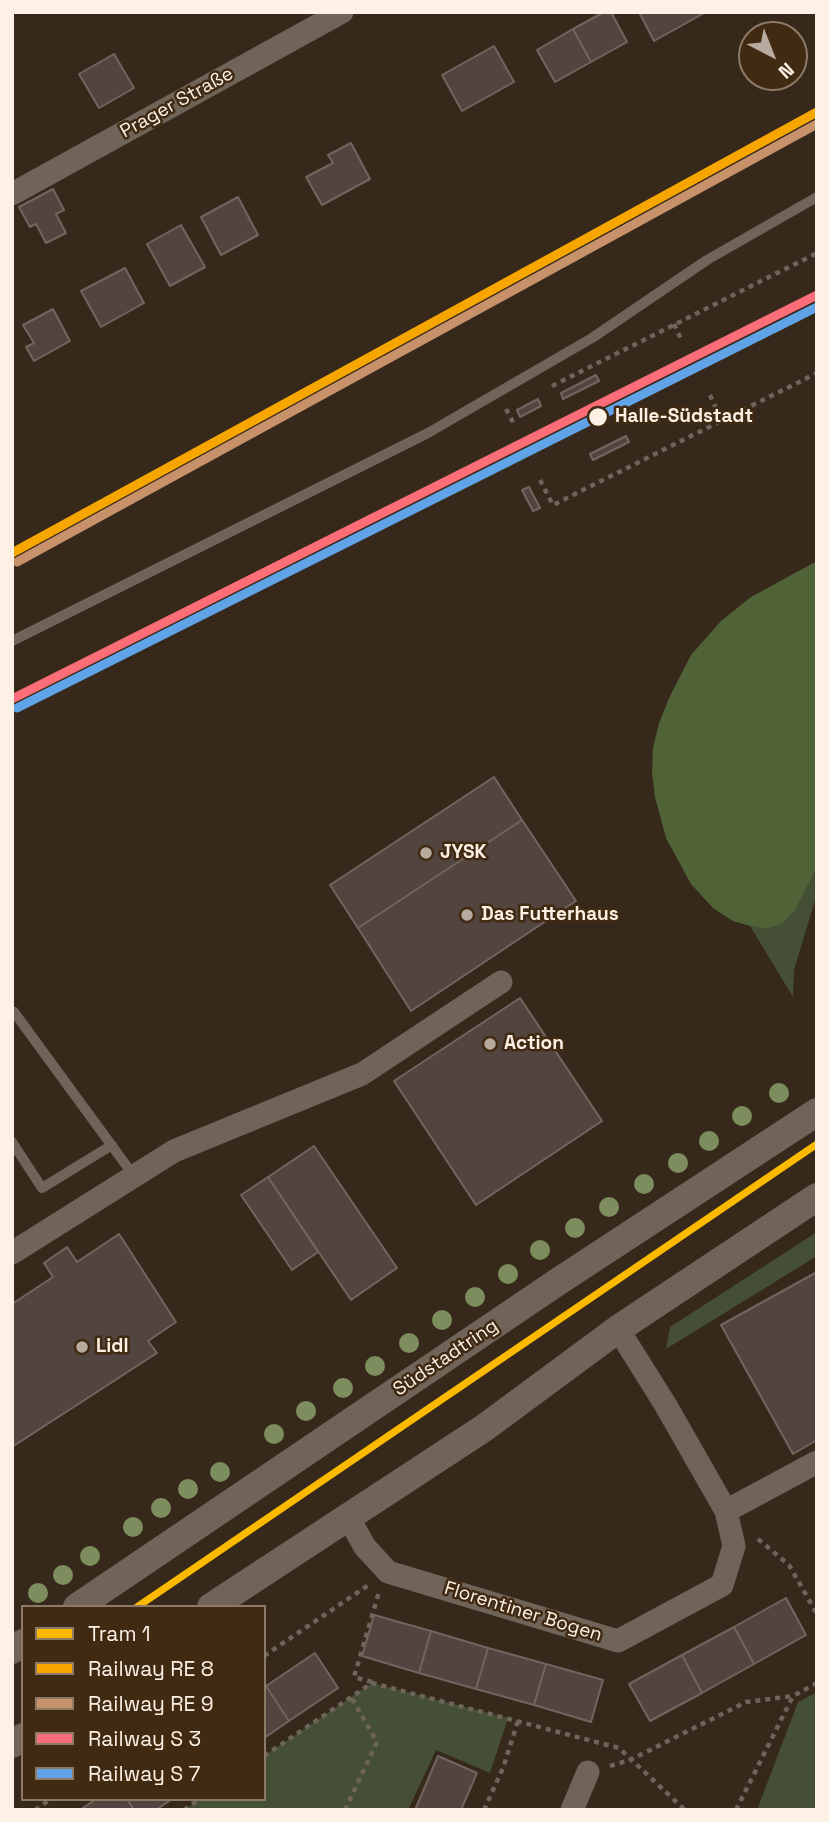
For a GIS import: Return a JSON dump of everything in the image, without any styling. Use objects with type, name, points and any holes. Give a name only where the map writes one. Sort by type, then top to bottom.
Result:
[{"type":"street","name":"Prager Straße","points":[[12,194],[342,12]]},
{"type":"street","points":[[16,1243],[174,1151],[362,1074],[501,982]]},
{"type":"street","name":"Südstadtring","points":[[80,1605],[559,1281],[817,1112]]},
{"type":"street","points":[[214,1605],[484,1428],[618,1329],[817,1197]]},
{"type":"street","name":"Florentiner Bogen","points":[[388,1572],[618,1641],[722,1585],[734,1546],[726,1511],[665,1404],[618,1329]]},
{"type":"street","points":[[726,1511],[817,1462]]},
{"type":"street","points":[[348,1517],[365,1547],[388,1572]]},
{"type":"street","points":[[572,1810],[588,1772]]},
{"type":"lane","points":[[12,641],[428,433],[592,338],[706,260],[817,197]]},
{"type":"lane","points":[[12,1013],[14,1012],[134,1176]]},
{"type":"lane","points":[[12,1142],[42,1188],[112,1145]]},
{"type":"path","points":[[542,391],[817,253]]},
{"type":"path","points":[[674,324],[681,339]]},
{"type":"path","points":[[540,480],[553,505],[817,373]]},
{"type":"path","points":[[710,395],[722,421]]},
{"type":"path","points":[[506,409],[514,424]]},
{"type":"path","points":[[726,1511],[789,1565],[817,1615]]},
{"type":"path","points":[[266,1655],[388,1572]]},
{"type":"path","points":[[388,1572],[377,1596],[354,1677],[619,1748],[685,1810]]},
{"type":"path","points":[[266,1755],[372,1683]]},
{"type":"path","points":[[588,1772],[630,1760],[746,1702],[793,1696],[817,1683]]},
{"type":"path","points":[[736,1810],[793,1696]]},
{"type":"path","points":[[345,1810],[377,1742],[351,1697]]},
{"type":"path","points":[[484,1810],[503,1769],[517,1721]]},
{"type":"green space","points":[[817,561],[817,868],[795,910],[782,923],[767,929],[733,921],[713,908],[691,884],[666,838],[655,797],[653,748],[670,696],[691,655],[721,621],[751,597]]},
{"type":"green space","points":[[817,868],[817,894],[794,970],[793,997],[750,926],[767,929],[795,910]]},
{"type":"green space","points":[[817,1232],[817,1256],[666,1349],[670,1327]]},
{"type":"green space","points":[[372,1683],[508,1718],[490,1773],[436,1750],[408,1810],[184,1810],[197,1801],[266,1801],[266,1755]]},
{"type":"green space","points":[[817,1692],[817,1810],[757,1810],[798,1702]]},
{"type":"building","points":[[604,12],[611,12],[627,42],[591,62],[573,29]]},
{"type":"building","points":[[639,12],[706,12],[654,41]]},
{"type":"building","points":[[573,29],[591,62],[555,82],[537,50]]},
{"type":"building","points":[[494,46],[514,82],[462,111],[442,75]]},
{"type":"building","points":[[114,54],[134,88],[99,108],[79,74]]},
{"type":"building","points":[[351,143],[370,179],[322,205],[306,177],[333,163],[328,155]]},
{"type":"building","points":[[53,189],[64,210],[56,214],[66,233],[46,243],[36,224],[30,227],[19,207]]},
{"type":"building","points":[[238,197],[258,235],[221,255],[201,217]]},
{"type":"building","points":[[181,225],[205,267],[170,286],[147,244]]},
{"type":"building","points":[[125,268],[144,303],[101,327],[81,291]]},
{"type":"building","points":[[53,309],[70,341],[34,361],[26,347],[34,343],[23,325]]},
{"type":"building","points":[[596,375],[599,381],[563,399],[561,393]]},
{"type":"building","points":[[538,399],[541,406],[520,417],[517,410]]},
{"type":"building","points":[[626,436],[629,442],[593,460],[590,454]]},
{"type":"building","points":[[529,487],[540,508],[533,511],[522,490]]},
{"type":"building","name":"JYSK","points":[[494,777],[522,820],[358,928],[330,885]]},
{"type":"building","name":"Das Futterhaus","points":[[522,820],[576,901],[411,1011],[358,928]]},
{"type":"building","points":[[520,998],[602,1121],[476,1205],[394,1081]]},
{"type":"building","points":[[314,1146],[397,1268],[351,1300],[268,1177]]},
{"type":"building","points":[[268,1177],[318,1252],[292,1270],[241,1195]]},
{"type":"building","name":"Lidl","points":[[119,1234],[176,1322],[148,1341],[157,1353],[12,1447],[12,1304],[53,1277],[44,1263],[67,1247],[77,1262]]},
{"type":"building","points":[[817,1272],[817,1440],[793,1454],[721,1325]]},
{"type":"building","points":[[786,1598],[806,1635],[754,1664],[734,1627]]},
{"type":"building","points":[[374,1615],[431,1631],[419,1673],[362,1656]]},
{"type":"building","points":[[734,1627],[754,1664],[702,1693],[682,1655]]},
{"type":"building","points":[[431,1631],[488,1648],[476,1689],[419,1673]]},
{"type":"building","points":[[488,1648],[546,1664],[534,1705],[476,1689]]},
{"type":"building","points":[[315,1653],[338,1688],[289,1721],[266,1686]]},
{"type":"building","points":[[682,1655],[702,1693],[650,1721],[629,1684]]},
{"type":"building","points":[[546,1664],[603,1680],[591,1722],[534,1705]]},
{"type":"building","points":[[266,1686],[289,1721],[266,1737]]},
{"type":"building","points":[[438,1756],[477,1773],[461,1810],[415,1810]]},
{"type":"building","points":[[93,1801],[128,1801],[134,1810],[80,1810]]},
{"type":"building","points":[[128,1801],[169,1801],[156,1810],[134,1810]]},
{"type":"tram line","name":"1","points":[[140,1605],[817,1144]]},
{"type":"transit line","points":[[12,553],[817,112]]},
{"type":"transit line","points":[[17,562],[817,124]]},
{"type":"transit line","points":[[12,699],[817,295]]},
{"type":"transit line","points":[[17,708],[817,307]]},
{"type":"place","name":"Halle-Südstadt","points":[[598,417]]},
{"type":"place","name":"JYSK","points":[[426,853]]},
{"type":"place","name":"Das Futterhaus","points":[[467,915]]},
{"type":"place","name":"Action","points":[[490,1044]]},
{"type":"place","name":"Lidl","points":[[82,1347]]}]
